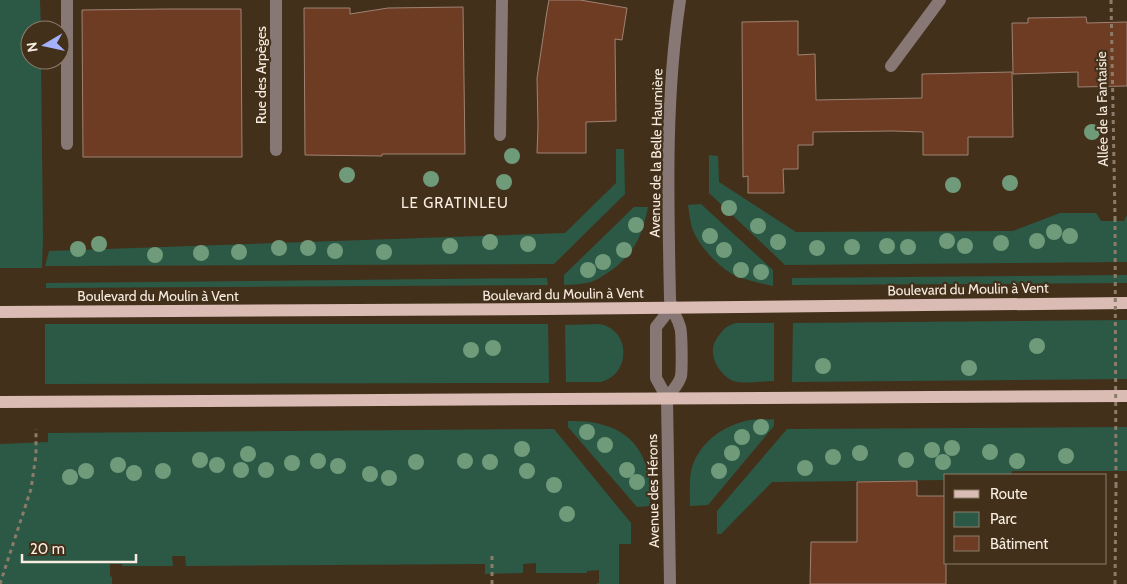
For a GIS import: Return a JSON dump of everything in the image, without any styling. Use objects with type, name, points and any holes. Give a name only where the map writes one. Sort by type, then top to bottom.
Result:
[{"type":"main road","name":"Boulevard du Moulin à Vent","points":[[0,312],[545,310],[1127,303]]},
{"type":"main road","points":[[0,402],[1127,396]]},
{"type":"street","points":[[67,0],[67,144]]},
{"type":"street","name":"Rue des Arpèges","points":[[276,0],[276,150]]},
{"type":"street","points":[[500,135],[502,0]]},
{"type":"street","name":"Avenue de la Belle Haumière","points":[[671,308],[668,188],[669,112],[674,38],[680,0]]},
{"type":"street","points":[[891,66],[940,0]]},
{"type":"street","points":[[671,308],[681,328],[681,377],[667,398],[656,378],[656,327],[671,308]]},
{"type":"street","name":"Avenue des Hérons","points":[[667,398],[670,584]]},
{"type":"path","name":"Allée de la Fantaisie","points":[[1111,0],[1115,218],[1115,584]]},
{"type":"path","points":[[0,584],[30,489],[36,455],[36,428]]},
{"type":"path","points":[[492,554],[492,584]]},
{"type":"green space","points":[[0,0],[40,0],[41,20],[20,20],[20,70],[41,70],[42,268],[0,268]]},
{"type":"green space","points":[[616,149],[624,149],[625,194],[554,264],[45,266],[49,251],[565,233],[616,183]]},
{"type":"green space","points":[[709,155],[718,156],[719,182],[796,232],[1013,231],[1060,213],[1096,213],[1101,221],[1124,221],[1127,215],[1127,262],[785,265],[709,193]]},
{"type":"green space","points":[[701,204],[773,270],[773,286],[736,276],[723,268],[710,255],[695,235],[690,219],[688,205]]},
{"type":"green space","points":[[634,207],[648,207],[640,235],[626,257],[612,270],[594,281],[564,285],[564,275]]},
{"type":"green space","points":[[1127,275],[1127,283],[792,285],[792,278]]},
{"type":"green space","points":[[547,278],[548,285],[46,288],[46,283]]},
{"type":"green space","points":[[1127,320],[1127,379],[792,382],[793,323]]},
{"type":"green space","points":[[736,323],[774,323],[774,381],[746,383],[731,380],[716,365],[713,354],[714,343],[725,328]]},
{"type":"green space","points":[[45,324],[548,324],[549,383],[45,384]]},
{"type":"green space","points":[[600,324],[610,328],[617,334],[622,343],[622,362],[618,370],[611,377],[601,382],[566,382],[565,325]]},
{"type":"green space","points":[[774,419],[774,426],[708,505],[690,506],[691,471],[699,452],[706,444],[721,431],[740,422]]},
{"type":"green space","points":[[568,421],[582,421],[607,426],[628,438],[643,458],[648,472],[650,506],[637,507],[568,427]]},
{"type":"green space","points":[[1127,427],[1127,471],[1012,471],[1011,474],[944,474],[944,480],[772,482],[721,534],[717,534],[717,511],[787,429]]},
{"type":"green space","points":[[554,429],[631,523],[631,544],[619,544],[619,584],[597,584],[599,583],[599,570],[587,571],[587,573],[536,573],[536,563],[523,564],[523,573],[485,574],[485,564],[186,566],[185,556],[172,556],[173,566],[122,566],[122,564],[110,564],[112,584],[0,584],[0,444],[48,442],[48,433]]},
{"type":"building","points":[[549,0],[580,0],[627,8],[622,40],[615,39],[616,121],[586,122],[586,153],[537,153],[537,78]]},
{"type":"building","points":[[463,7],[465,154],[305,155],[304,8],[350,8],[350,14],[388,8]]},
{"type":"building","points":[[241,9],[242,157],[83,157],[82,10]]},
{"type":"building","points":[[1086,17],[1087,23],[1127,22],[1127,86],[1078,87],[1078,72],[1013,74],[1012,23],[1028,23],[1028,18]]},
{"type":"building","points":[[798,21],[798,55],[815,54],[816,100],[922,98],[922,74],[1012,72],[1013,137],[968,137],[968,155],[923,155],[923,132],[813,132],[813,145],[798,145],[798,169],[783,169],[784,193],[748,193],[748,176],[743,177],[742,22]]},
{"type":"building","points":[[917,481],[917,496],[944,496],[944,564],[946,564],[946,584],[810,584],[811,542],[857,542],[857,482]]},
{"type":"district","name":"LE GRATINLEU","points":[[455,203]]}]
